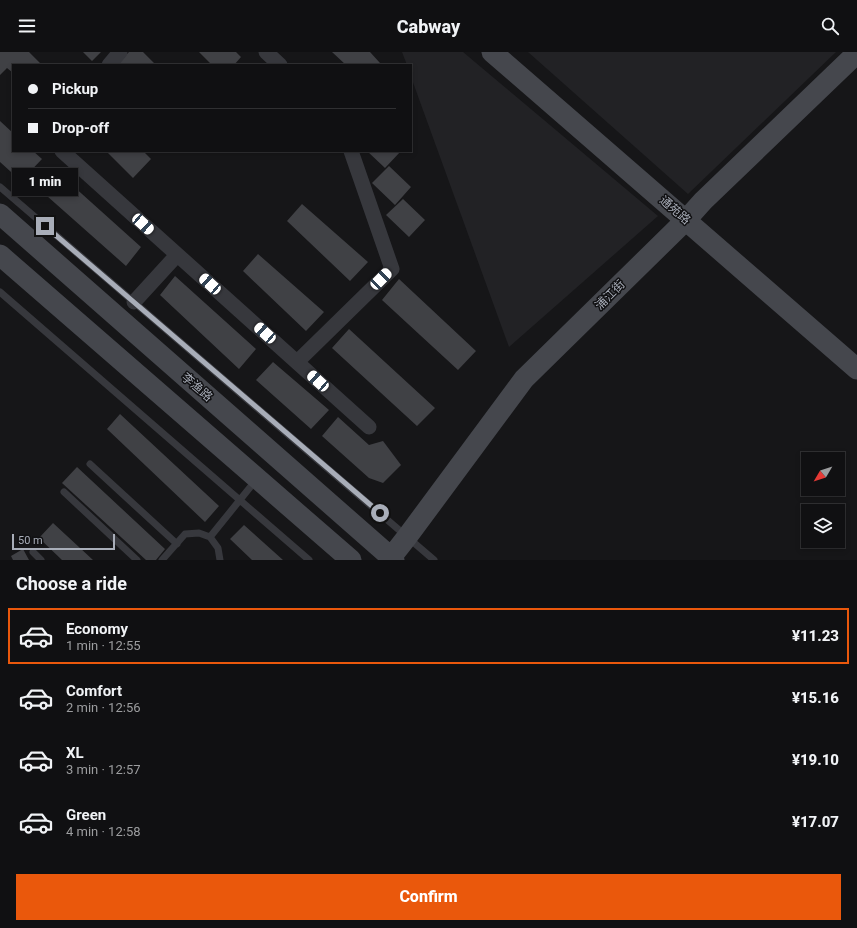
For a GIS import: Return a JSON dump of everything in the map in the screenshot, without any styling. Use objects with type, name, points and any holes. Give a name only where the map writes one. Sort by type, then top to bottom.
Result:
[{"type":"street","points":[[110,64],[120,52]]},
{"type":"street","points":[[266,52],[279,64]]},
{"type":"street","name":"通苑路","points":[[492,52],[857,368]]},
{"type":"street","name":"浦江街","points":[[391,559],[524,379],[703,202],[857,53]]},
{"type":"street","points":[[63,152],[369,427]]},
{"type":"street","points":[[297,362],[392,269],[351,152]]},
{"type":"street","name":"李渔路","points":[[0,214],[391,559]]},
{"type":"street","points":[[134,302],[177,255]]},
{"type":"street","points":[[0,256],[351,560]]},
{"type":"lane","points":[[0,187],[434,560]]},
{"type":"lane","points":[[0,292],[309,560]]},
{"type":"lane","points":[[90,464],[177,544]]},
{"type":"lane","points":[[210,537],[257,479]]},
{"type":"lane","points":[[64,492],[137,560]]},
{"type":"lane","points":[[162,560],[185,534],[199,533],[210,537],[218,548],[220,560]]},
{"type":"lane","points":[[33,552],[41,560]]},
{"type":"shaded area","points":[[402,52],[463,52],[658,216],[509,347],[412,80],[412,64],[407,64]]},
{"type":"shaded area","points":[[528,52],[836,52],[688,194]]},
{"type":"building","points":[[0,52],[29,52],[41,64],[12,64],[12,72],[7,68],[0,75]]},
{"type":"building","points":[[83,52],[101,52],[92,61]]},
{"type":"building","points":[[129,52],[143,52],[155,64],[117,64]]},
{"type":"building","points":[[199,52],[236,52],[241,57],[235,64],[211,64]]},
{"type":"building","points":[[332,52],[370,52],[380,63],[379,64],[345,64]]},
{"type":"building","points":[[0,121],[12,132],[12,152],[34,152],[42,159],[21,181],[0,162]]},
{"type":"building","points":[[107,152],[144,152],[151,159],[133,178]]},
{"type":"building","points":[[368,152],[400,152],[385,168]]},
{"type":"building","points":[[389,166],[411,187],[395,205],[372,183]]},
{"type":"building","points":[[62,176],[141,247],[126,266],[47,196]]},
{"type":"building","points":[[403,199],[425,220],[409,237],[386,215]]},
{"type":"building","points":[[302,204],[368,262],[350,281],[287,221]]},
{"type":"building","points":[[258,254],[324,312],[306,331],[243,271]]},
{"type":"building","points":[[175,276],[256,349],[239,369],[160,295]]},
{"type":"building","points":[[399,279],[476,351],[458,370],[382,300]]},
{"type":"building","points":[[349,329],[435,408],[417,426],[332,348]]},
{"type":"building","points":[[273,362],[329,410],[311,429],[256,380]]},
{"type":"building","points":[[120,414],[219,506],[205,522],[107,429]]},
{"type":"building","points":[[338,417],[369,445],[383,441],[401,465],[383,483],[369,478],[322,436]]},
{"type":"building","points":[[77,467],[165,549],[156,560],[146,560],[62,483]]},
{"type":"building","points":[[53,523],[93,560],[62,560],[39,538]]},
{"type":"building","points":[[244,525],[283,560],[252,560],[230,539]]},
{"type":"building","points":[[23,549],[29,560],[13,560],[11,556]]},
{"type":"route","points":[[45,226],[380,513]]}]
